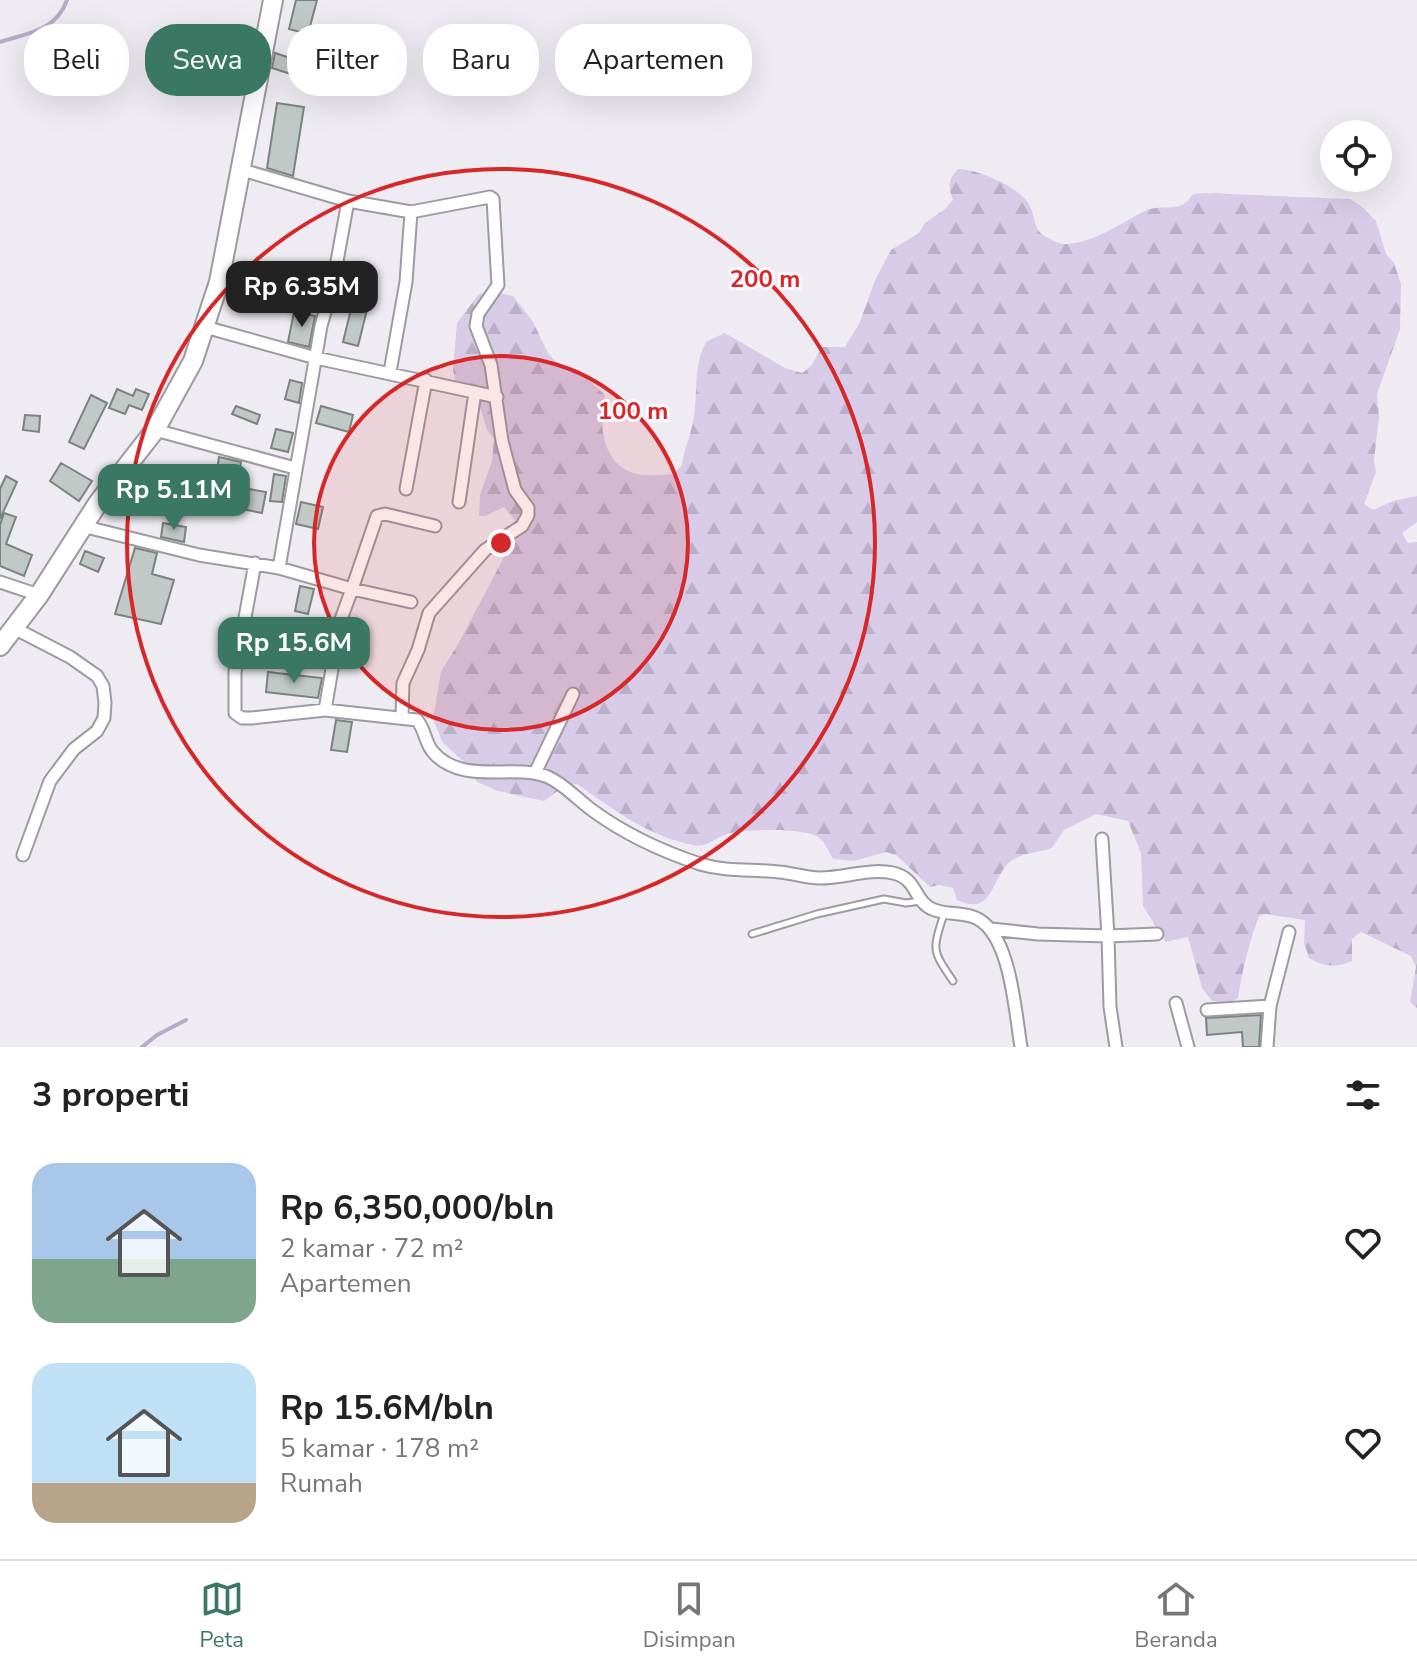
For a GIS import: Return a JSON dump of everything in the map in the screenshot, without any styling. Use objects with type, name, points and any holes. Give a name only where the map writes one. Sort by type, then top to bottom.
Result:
[{"type":"main road","points":[[0,646],[39,595],[82,526],[155,430],[187,374],[219,282],[273,0]]},
{"type":"street","points":[[239,169],[348,201],[411,212],[490,197],[493,199],[498,285],[478,314],[476,326],[491,365],[502,441],[515,490],[528,508],[528,515],[522,526],[485,550],[429,613],[418,650],[403,683],[402,716]]},
{"type":"street","points":[[279,568],[289,523],[295,468],[348,201]]},
{"type":"street","points":[[390,372],[406,282],[411,212]]},
{"type":"street","points":[[205,327],[316,358],[497,397]]},
{"type":"street","points":[[406,489],[426,380]]},
{"type":"street","points":[[459,502],[475,392]]},
{"type":"street","points":[[155,430],[295,468]]},
{"type":"street","points":[[325,710],[340,622],[377,516],[385,514],[435,526]]},
{"type":"street","points":[[82,526],[199,555],[279,568],[411,602]]},
{"type":"street","points":[[255,563],[235,672],[235,713],[242,718],[325,710],[402,716],[417,720],[434,754],[452,764],[484,774],[535,773],[554,780],[612,823],[700,864],[734,871],[771,871],[822,878],[865,872],[893,873],[909,880],[927,906],[945,914],[968,914],[991,929],[1038,934],[1157,934]]},
{"type":"street","points":[[0,582],[39,595]]},
{"type":"street","points":[[14,628],[70,657],[97,676],[103,686],[105,703],[104,718],[97,731],[74,749],[50,781],[23,855]]},
{"type":"street","points":[[535,773],[573,694]]},
{"type":"street","points":[[1102,839],[1110,1007],[1116,1047]]},
{"type":"street","points":[[991,929],[1003,951],[1021,1047]]},
{"type":"street","points":[[1267,1047],[1270,1006],[1289,932]]},
{"type":"street","points":[[1176,1003],[1188,1047]]},
{"type":"street","points":[[1207,1010],[1270,1006]]},
{"type":"lane","points":[[752,934],[817,914],[884,899],[906,903],[922,901]]},
{"type":"lane","points":[[945,914],[935,955],[953,981]]},
{"type":"green space","points":[[958,169],[985,175],[1015,191],[1031,208],[1039,231],[1063,244],[1086,241],[1145,211],[1177,207],[1193,194],[1205,193],[1350,199],[1376,221],[1386,254],[1394,263],[1401,284],[1400,329],[1377,394],[1376,472],[1364,504],[1373,510],[1393,501],[1417,496],[1417,522],[1402,533],[1408,543],[1417,542],[1417,1008],[1410,1002],[1416,967],[1411,956],[1361,932],[1352,939],[1352,961],[1335,966],[1325,965],[1309,958],[1304,943],[1305,920],[1265,914],[1259,916],[1252,936],[1238,998],[1229,1003],[1212,1001],[1202,988],[1188,937],[1166,942],[1143,906],[1141,853],[1128,821],[1096,814],[1064,830],[1052,848],[1025,854],[1010,862],[985,900],[969,904],[957,900],[953,888],[930,887],[896,855],[886,852],[854,861],[833,859],[825,845],[814,835],[783,830],[727,834],[707,844],[693,845],[646,829],[577,784],[566,785],[544,801],[498,791],[477,782],[464,762],[443,743],[433,719],[441,671],[502,561],[508,545],[506,534],[515,520],[504,507],[479,516],[480,495],[492,461],[494,439],[474,398],[457,386],[453,370],[457,323],[479,294],[494,292],[513,296],[533,322],[548,353],[556,362],[579,371],[605,395],[602,416],[604,438],[619,465],[638,474],[673,474],[682,465],[692,428],[698,368],[707,341],[725,333],[785,368],[802,373],[811,366],[822,347],[845,347],[860,322],[875,280],[891,250],[919,233],[925,223],[953,200],[950,183]]},
{"type":"building","points":[[296,0],[317,0],[311,24],[290,24]]},
{"type":"building","points":[[275,53],[287,57],[287,73],[272,68]]},
{"type":"building","points":[[277,103],[304,107],[293,176],[267,168]]},
{"type":"building","points":[[354,268],[376,273],[358,346],[343,342],[351,309],[345,307]]},
{"type":"building","points":[[294,312],[315,316],[309,347],[288,342]]},
{"type":"building","points":[[290,380],[302,383],[299,403],[285,399]]},
{"type":"building","points":[[117,389],[133,396],[136,389],[149,394],[142,410],[129,405],[125,414],[109,408]]},
{"type":"building","points":[[91,395],[107,403],[84,449],[69,442]]},
{"type":"building","points":[[236,406],[260,415],[257,424],[232,414]]},
{"type":"building","points":[[321,406],[353,415],[349,432],[316,423]]},
{"type":"building","points":[[25,415],[40,416],[39,432],[23,430]]},
{"type":"building","points":[[276,429],[293,433],[288,452],[271,448]]},
{"type":"building","points":[[219,457],[241,462],[237,487],[266,492],[262,513],[190,499],[194,479],[215,483]]},
{"type":"building","points":[[61,463],[92,481],[79,501],[50,481]]},
{"type":"building","points":[[274,474],[286,476],[282,502],[270,501]]},
{"type":"building","points":[[6,476],[17,482],[0,519],[0,489]]},
{"type":"building","points":[[301,502],[323,507],[318,529],[296,524]]},
{"type":"building","points":[[4,513],[16,517],[6,544],[32,555],[24,576],[0,566],[0,525]]},
{"type":"building","points":[[163,523],[186,527],[184,542],[161,537]]},
{"type":"building","points":[[135,548],[157,553],[152,574],[174,580],[161,624],[115,614]]},
{"type":"building","points":[[85,551],[104,558],[98,572],[80,564]]},
{"type":"building","points":[[300,586],[314,589],[308,614],[295,611]]},
{"type":"building","points":[[268,672],[322,678],[318,698],[266,692]]},
{"type":"building","points":[[336,720],[352,722],[347,752],[331,750]]},
{"type":"building","points":[[1261,1015],[1259,1047],[1243,1047],[1242,1032],[1207,1035],[1206,1018]]},
{"type":"waterway","points":[[0,42],[48,25],[67,0]]},
{"type":"waterway","points":[[142,1047],[186,1020]]}]
